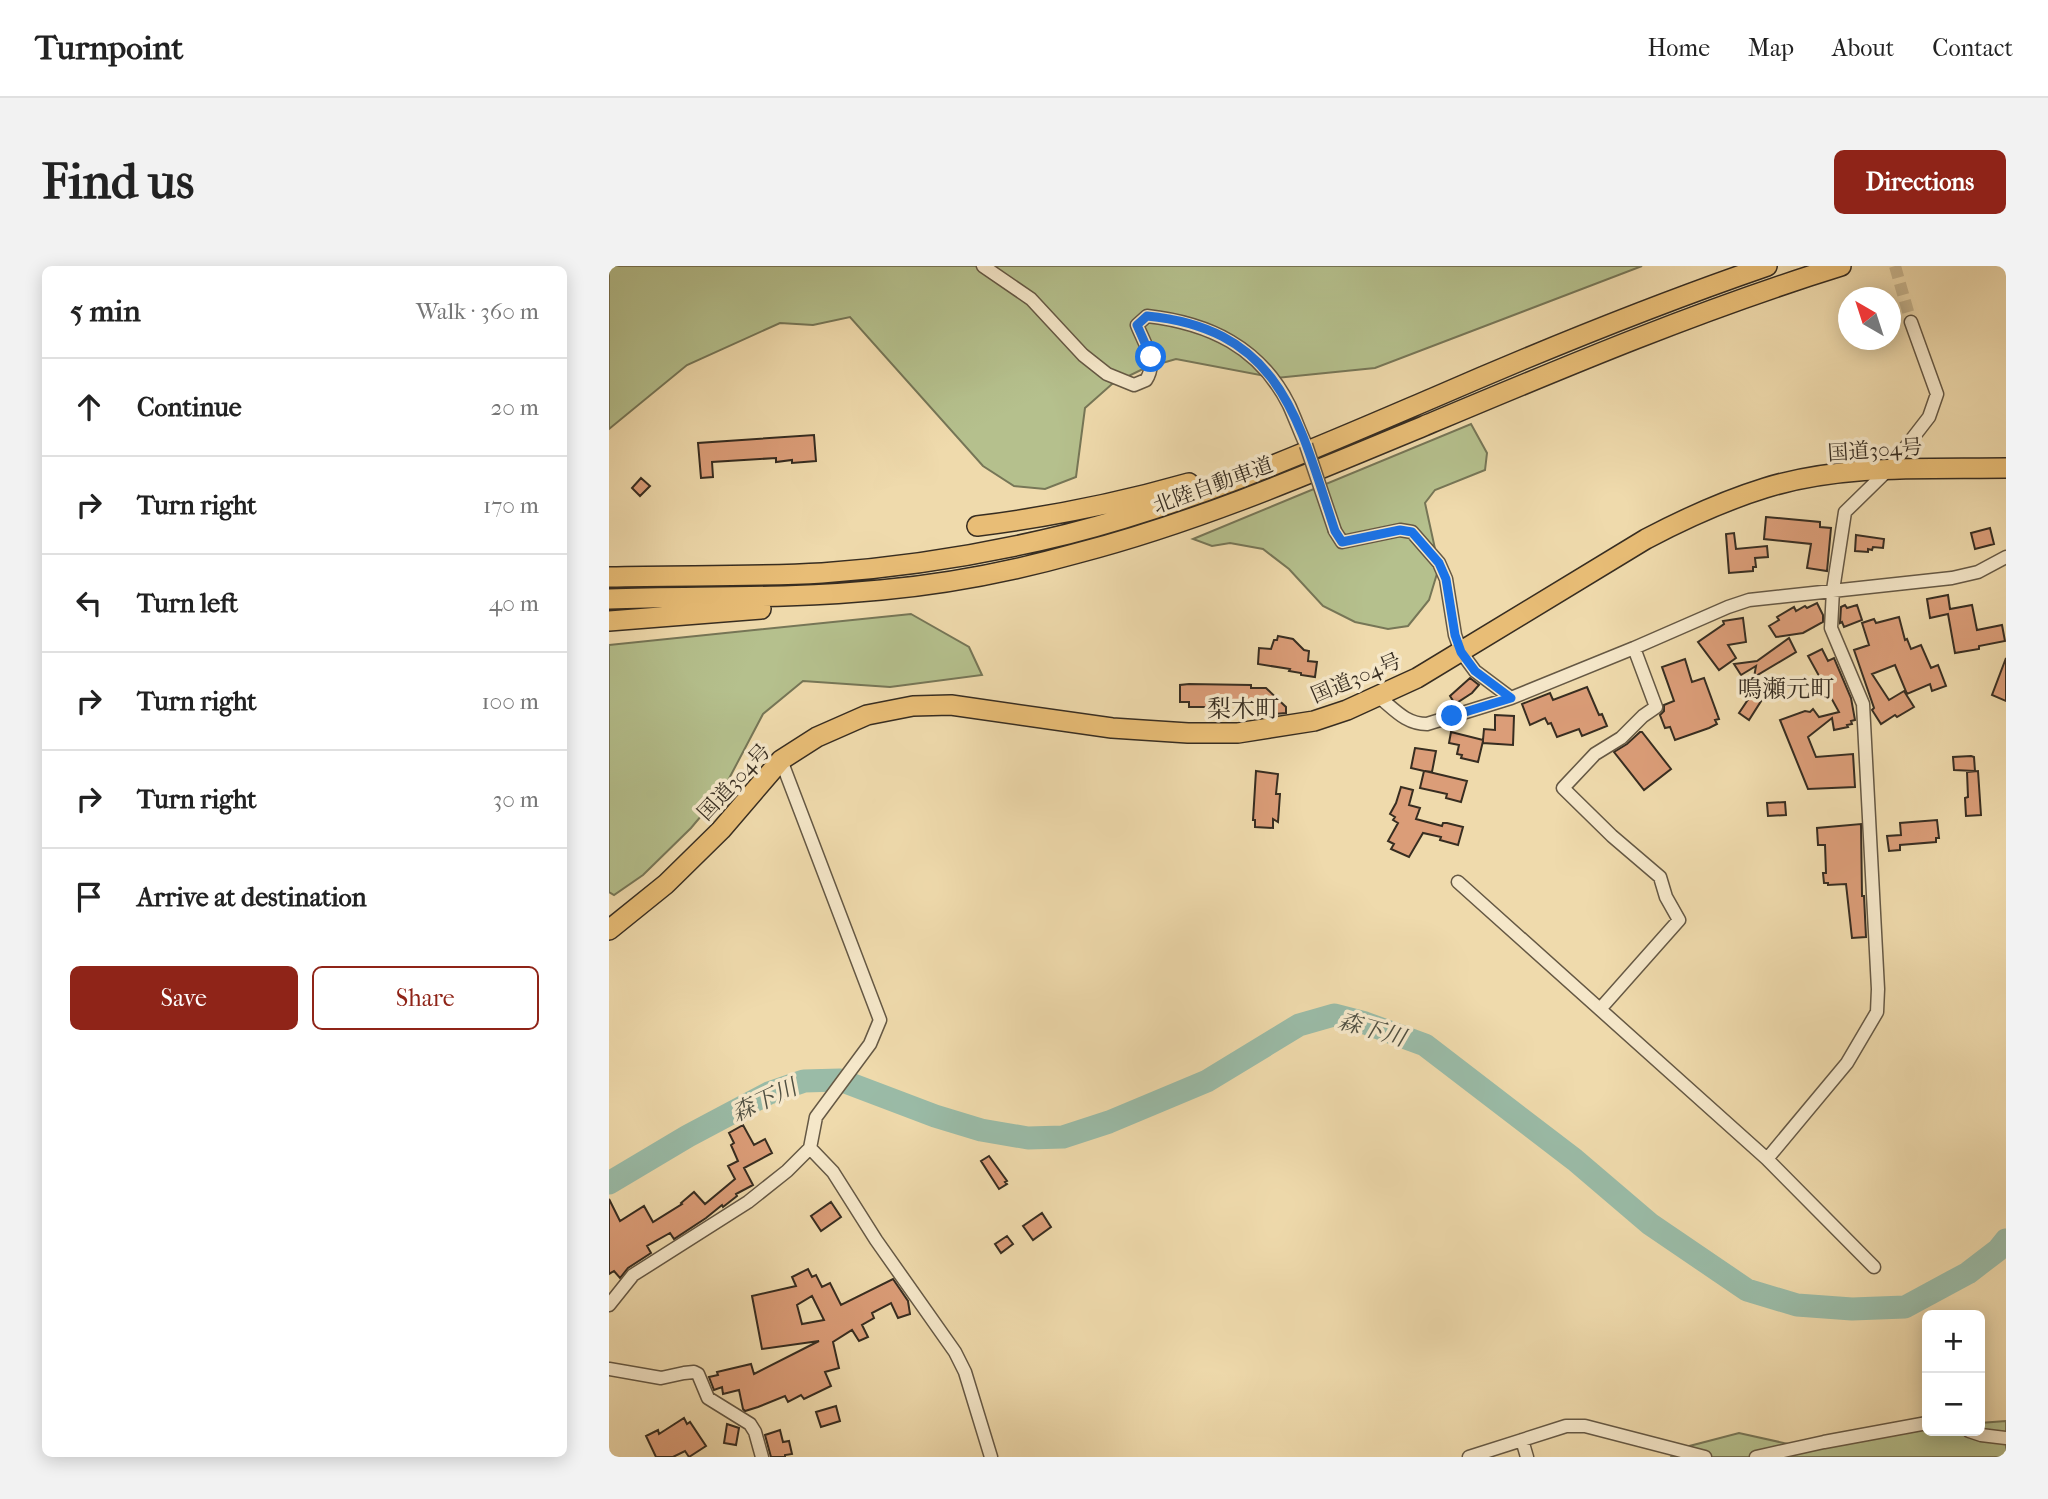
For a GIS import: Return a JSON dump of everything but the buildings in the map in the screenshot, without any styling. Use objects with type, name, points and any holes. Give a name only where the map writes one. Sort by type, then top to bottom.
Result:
[{"type":"highway","name":"北陸自動車道","points":[[609,577],[822,573],[938,561],[1070,533],[1144,512],[1216,487],[1328,444],[1628,316],[1767,266]]},
{"type":"highway","name":"北陸自動車道","points":[[609,599],[765,597],[883,590],[943,582],[1077,554],[1224,507],[1672,324],[1841,266]]},
{"type":"highway","points":[[977,526],[1038,519],[1144,496],[1261,462],[1433,398]]},
{"type":"highway","name":"国道304号","points":[[609,929],[666,884],[721,830],[781,760],[817,737],[867,715],[913,706],[951,705],[1112,728],[1188,733],[1238,733],[1314,721],[1379,697],[1417,678],[1646,539],[1682,520],[1766,487],[1826,475],[1888,470],[2006,468]]},
{"type":"highway","points":[[609,621],[759,609],[883,590]]},
{"type":"street","points":[[983,266],[1031,299],[1083,355],[1107,374],[1134,385],[1146,380],[1151,366],[1151,357],[1137,325],[1147,316],[1175,319],[1211,332],[1253,356],[1289,404],[1335,531],[1342,542],[1400,530],[1412,532],[1439,563],[1446,579],[1455,635],[1461,652],[1475,671],[1511,698]]},
{"type":"street","points":[[1767,1158],[1847,1063],[1877,1012],[1863,704],[1831,628],[1833,590],[1845,512],[1888,470],[1929,417],[1937,394],[1911,322]]},
{"type":"street","points":[[1379,697],[1406,720],[1427,724],[1511,698],[1749,600],[1952,578],[1978,572],[2006,557]]},
{"type":"street","points":[[1601,1008],[1679,920],[1665,897],[1661,877],[1612,836],[1563,788],[1595,754],[1621,738],[1656,707],[1634,648]]},
{"type":"street","points":[[609,1305],[633,1275],[748,1202],[787,1171],[810,1148],[817,1117],[870,1044],[880,1020],[781,760]]},
{"type":"street","points":[[1458,882],[1767,1158],[1874,1267]]},
{"type":"street","points":[[810,1148],[833,1172],[876,1240],[955,1352],[965,1372],[991,1457]]},
{"type":"street","points":[[609,1369],[660,1378],[684,1373],[698,1374],[708,1398],[750,1424],[762,1457]]},
{"type":"street","points":[[1756,1457],[1922,1424]]},
{"type":"street","points":[[1469,1457],[1566,1426],[1585,1426],[1705,1457]]},
{"type":"street","points":[[1985,1435],[2006,1438]]},
{"type":"street","points":[[1522,1440],[1527,1457]]},
{"type":"green space","points":[[609,266],[1642,266],[1375,368],[1276,378],[1176,359],[1145,368],[1112,384],[1085,408],[1076,477],[1045,489],[1014,486],[983,466],[850,317],[813,325],[780,323],[687,365],[609,429]]},
{"type":"green space","points":[[1471,424],[1487,453],[1485,470],[1435,490],[1425,503],[1439,567],[1429,600],[1408,626],[1388,629],[1355,622],[1323,606],[1289,569],[1263,549],[1230,543],[1212,546],[1193,539]]},
{"type":"green space","points":[[911,614],[969,647],[982,675],[890,687],[803,681],[763,714],[723,790],[691,828],[643,875],[614,895],[609,892],[609,645]]},
{"type":"green space","points":[[2006,1421],[2006,1457],[1671,1457],[1678,1449],[1739,1433],[1802,1447],[1922,1427],[1922,1436],[1985,1436],[1985,1423]]},
{"type":"waterway","name":"森下川","points":[[609,1183],[688,1136],[769,1093],[804,1081],[840,1080],[935,1116],[981,1130],[1028,1138],[1063,1137],[1109,1122],[1207,1081],[1299,1025],[1334,1015],[1365,1023],[1425,1045],[1575,1160],[1650,1224],[1747,1290],[1797,1305],[1852,1309],[1905,1307],[1968,1273],[1998,1250],[2006,1240]]},
{"type":"tunnel","points":[[1895,266],[1911,322]]},
{"type":"district","name":"鳴瀬元町","points":[[1786,689]]},
{"type":"district","name":"梨木町","points":[[1243,709]]},
{"type":"route","points":[[1151,357],[1137,325],[1147,316],[1175,319],[1211,332],[1253,356],[1289,404],[1335,531],[1342,542],[1400,530],[1412,532],[1439,563],[1446,579],[1455,635],[1461,652],[1475,671],[1511,698],[1452,716]]}]
